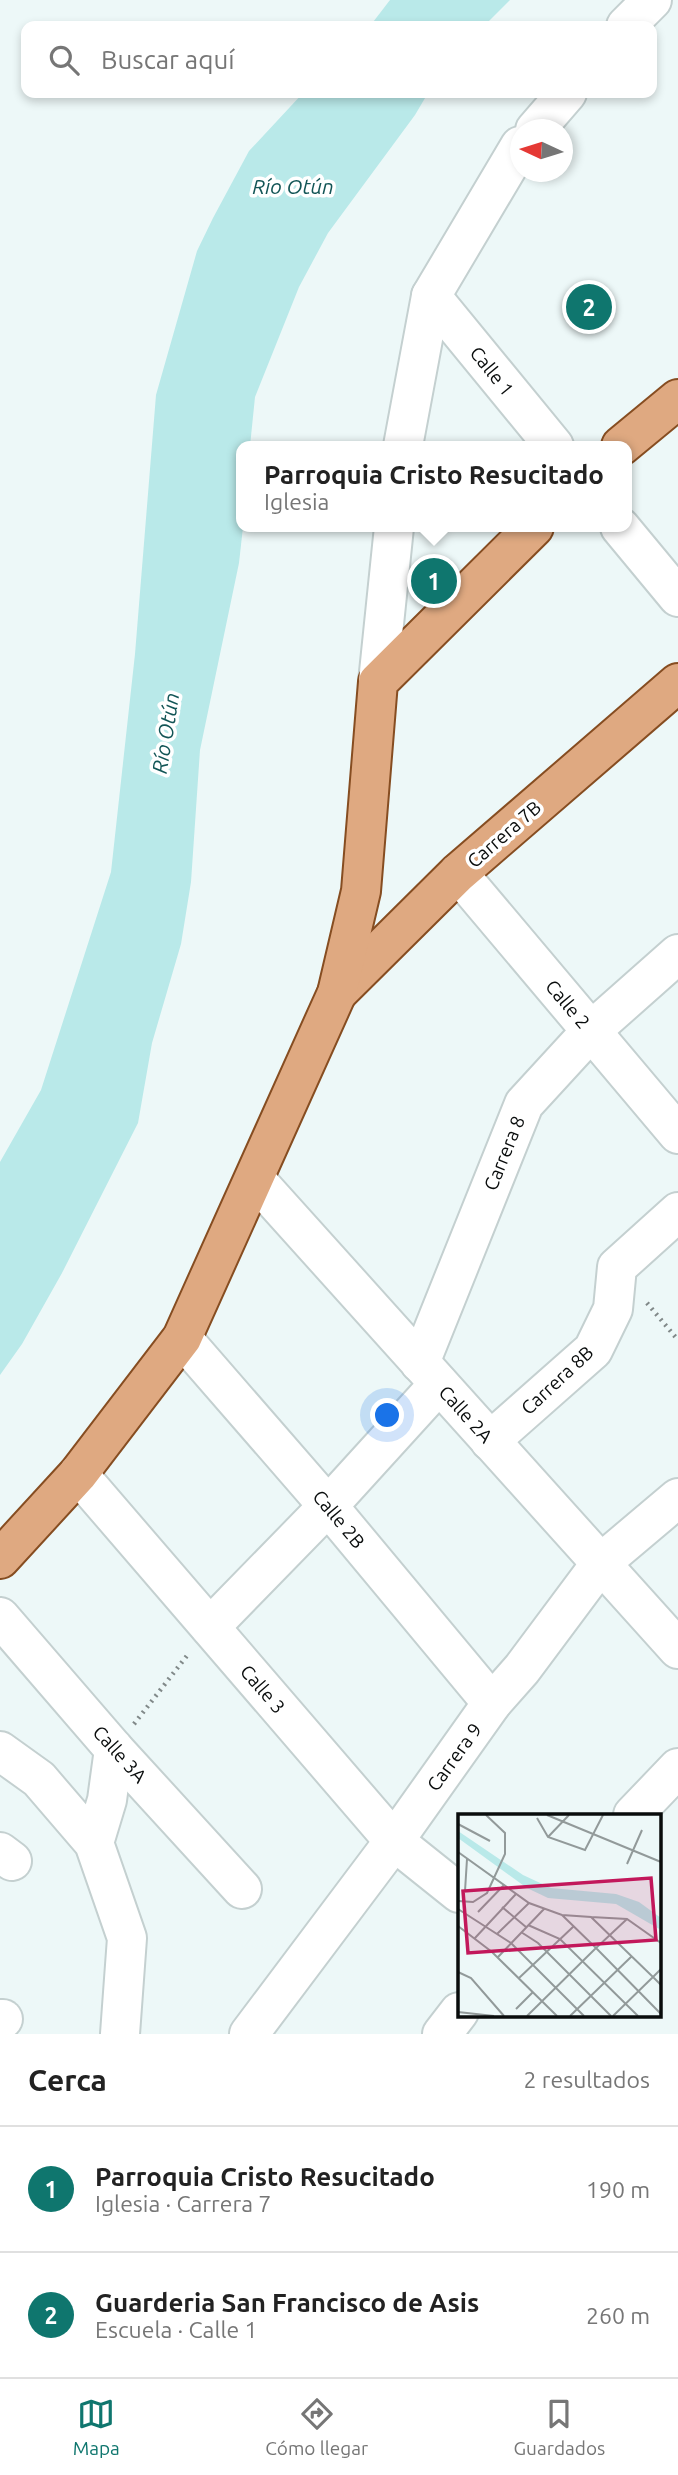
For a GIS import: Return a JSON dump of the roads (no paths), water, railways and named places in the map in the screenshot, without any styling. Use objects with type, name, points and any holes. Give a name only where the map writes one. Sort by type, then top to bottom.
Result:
[{"type":"main road","points":[[627,441],[678,399]]},
{"type":"main road","points":[[0,1559],[78,1474],[182,1338],[337,993],[362,891],[378,682],[529,532]]},
{"type":"main road","name":"Carrera 7B","points":[[337,993],[458,873],[678,682]]},
{"type":"street","points":[[631,21],[652,0]]},
{"type":"street","points":[[545,119],[563,98]]},
{"type":"street","points":[[404,441],[431,296],[510,163]]},
{"type":"street","name":"Calle 1","points":[[431,296],[550,441]]},
{"type":"street","points":[[378,682],[393,532]]},
{"type":"street","points":[[624,532],[678,597]]},
{"type":"street","name":"Calle 2","points":[[458,873],[678,1134]]},
{"type":"street","name":"Carrera 8","points":[[429,1374],[524,1104],[591,1031],[678,954]]},
{"type":"street","name":"Calle 2A","points":[[255,1180],[678,1649]]},
{"type":"street","name":"Carrera 8B","points":[[490,1441],[593,1350],[612,1309],[617,1266],[678,1212]]},
{"type":"street","name":"Calle 2B","points":[[182,1338],[328,1506],[492,1703]]},
{"type":"street","points":[[209,1627],[328,1506],[429,1374]]},
{"type":"street","name":"Calle 3","points":[[78,1474],[394,1841],[458,1892]]},
{"type":"street","name":"Carrera 9","points":[[250,2034],[394,1841],[492,1703],[522,1669],[601,1563],[678,1498]]},
{"type":"street","name":"Calle 3A","points":[[0,1617],[114,1749],[242,1889]]},
{"type":"street","points":[[94,1843],[107,1800],[114,1749]]},
{"type":"street","points":[[0,1751],[39,1779],[94,1843],[127,1938],[121,2034]]},
{"type":"street","points":[[634,1814],[678,1768]]},
{"type":"street","points":[[442,2034],[458,2013]]},
{"type":"water","points":[[390,0],[510,0],[489,21],[374,21]]},
{"type":"water","name":"Río Otún","points":[[298,98],[425,98],[328,233],[299,287],[255,397],[251,441],[236,441],[236,532],[242,532],[239,563],[200,750],[191,882],[181,944],[152,1043],[138,1123],[62,1273],[22,1344],[0,1375],[0,1162],[41,1090],[111,872],[135,654],[156,395],[197,251],[249,151]]},
{"type":"place","name":"Guarderia San Francisco de Asis","points":[[589,307]]},
{"type":"place","name":"Parroquia Cristo Resucitado","points":[[434,581]]}]
